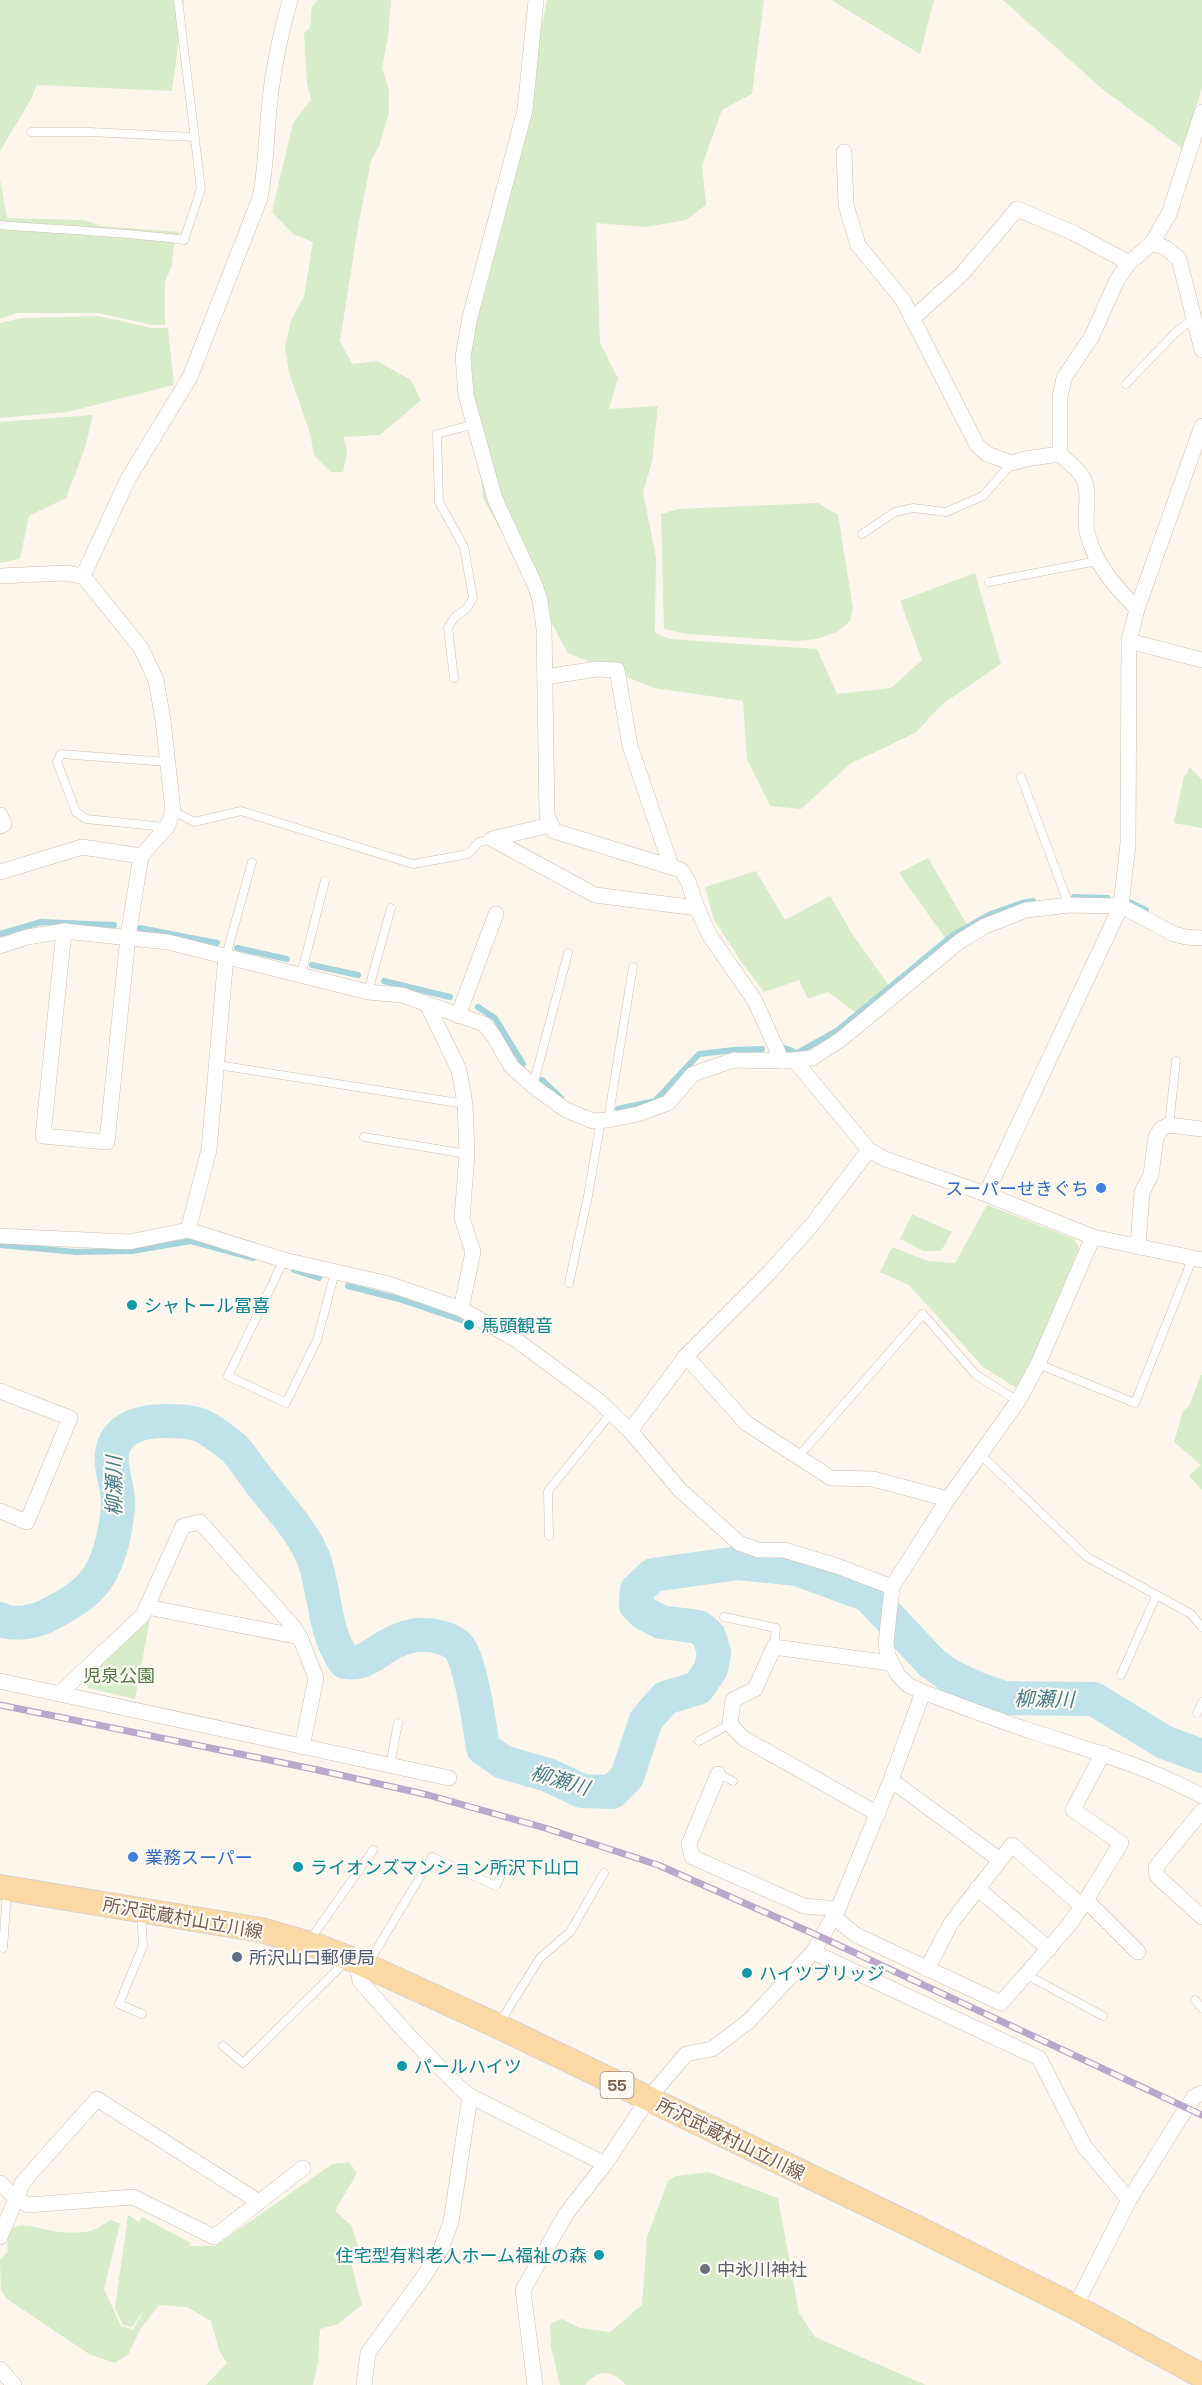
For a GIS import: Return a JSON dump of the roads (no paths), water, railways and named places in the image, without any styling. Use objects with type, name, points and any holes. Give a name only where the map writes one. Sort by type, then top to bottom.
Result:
[{"type":"main road","name":"所沢武蔵村山立川線","points":[[4,1888],[261,1930],[357,1962],[498,2026],[915,2227],[1075,2307],[1202,2376]]},
{"type":"street","points":[[83,576],[128,479],[190,377],[260,198],[264,177],[269,108],[280,37],[290,0]]},
{"type":"street","points":[[536,0],[525,110],[470,317],[463,357],[466,395],[495,499],[536,585],[540,600],[544,628],[547,815],[550,825],[555,831],[570,838],[681,870],[688,881],[710,936],[755,1001],[788,1061],[869,1149],[885,1159],[986,1194],[1093,1237],[1197,1259]]},
{"type":"street","points":[[1137,609],[1108,579],[1098,561],[1087,531],[1086,484],[1078,471],[1060,454],[1060,397],[1064,378],[1092,336],[1117,280],[1129,262],[1152,243],[1169,214],[1202,112]]},
{"type":"street","points":[[844,152],[846,205],[858,245],[903,300],[977,445],[987,454],[1012,463],[1060,454]]},
{"type":"street","points":[[912,319],[962,274],[1017,209],[1074,233],[1129,262]]},
{"type":"street","points":[[1152,243],[1166,249],[1179,259],[1202,350]]},
{"type":"street","points":[[986,1194],[1121,906],[1128,844],[1130,641],[1137,609],[1202,426]]},
{"type":"street","points":[[0,576],[65,573],[83,576],[141,648],[156,680],[163,720],[172,811],[167,827],[141,856],[128,937],[107,1143],[43,1136],[64,931]]},
{"type":"street","points":[[1130,641],[1202,660]]},
{"type":"street","points":[[545,677],[597,669],[617,670],[630,746],[671,866]]},
{"type":"street","points":[[0,815],[4,824],[0,825]]},
{"type":"street","points":[[492,839],[550,825]]},
{"type":"street","points":[[492,839],[595,895],[697,908]]},
{"type":"street","points":[[0,872],[82,847],[141,856]]},
{"type":"street","points":[[0,946],[27,937],[64,931],[128,937],[168,942],[368,992],[402,995],[484,1024],[511,1066],[533,1086],[566,1110],[594,1121],[638,1114],[668,1103],[693,1074],[734,1060],[788,1061],[812,1058],[840,1040],[960,941],[985,927],[1026,910],[1069,904],[1121,906],[1174,934],[1202,938]]},
{"type":"street","points":[[458,1016],[496,914]]},
{"type":"street","points":[[188,1230],[209,1150],[226,956]]},
{"type":"street","points":[[427,1004],[459,1070],[465,1104],[467,1154],[462,1218],[473,1252],[461,1309]]},
{"type":"street","points":[[1138,1247],[1142,1192],[1151,1175],[1156,1137],[1161,1129],[1169,1125],[1202,1130]]},
{"type":"street","points":[[630,1431],[686,1356],[769,1273],[810,1226],[869,1149]]},
{"type":"street","points":[[0,1236],[129,1242],[188,1230],[284,1260],[389,1284],[461,1309],[515,1339],[612,1412],[680,1490],[739,1543],[758,1550],[784,1550],[837,1566],[891,1593]]},
{"type":"street","points":[[1093,1237],[1038,1364],[1018,1401],[948,1499],[891,1593],[886,1643],[890,1663],[908,1685],[1027,1730],[1103,1753],[1166,1776],[1202,1796]]},
{"type":"street","points":[[686,1356],[746,1423],[831,1478],[873,1479],[948,1499]]},
{"type":"street","points":[[0,1391],[70,1418],[27,1522],[0,1511]]},
{"type":"street","points":[[59,1694],[143,1615],[183,1526],[200,1522],[292,1624],[300,1637],[316,1677],[302,1747]]},
{"type":"street","points":[[147,1607],[300,1637]]},
{"type":"street","points":[[878,1814],[743,1738],[730,1724],[733,1700],[755,1689],[774,1647],[890,1663]]},
{"type":"street","points":[[0,1681],[449,1778]]},
{"type":"street","points":[[536,2385],[523,2290],[566,2214],[605,2164],[648,2099],[686,2054],[712,2049],[749,2021],[813,1952],[836,1913],[878,1814],[923,1692]]},
{"type":"street","points":[[718,1774],[689,1844],[692,1857],[804,1906],[836,1913],[856,1935],[1002,2003],[1049,1949],[1084,1903],[1121,1843],[1073,1810],[1103,1753]]},
{"type":"street","points":[[891,1780],[1000,1860]]},
{"type":"street","points":[[1202,1811],[1156,1867],[1157,1876],[1202,1917]]},
{"type":"street","points":[[927,1969],[951,1923],[1012,1845],[1084,1903],[1138,1952]]},
{"type":"street","points":[[977,1888],[1049,1949]]},
{"type":"street","points":[[813,1952],[1039,2058],[1084,2146],[1129,2200]]},
{"type":"street","points":[[357,1962],[360,1980],[409,2036],[461,2089],[605,2164]]},
{"type":"street","points":[[1075,2307],[1129,2200],[1194,2097],[1202,2093]]},
{"type":"street","points":[[364,2385],[368,2354],[441,2249],[451,2222],[471,2096]]},
{"type":"street","points":[[0,2237],[23,2182],[96,2099],[259,2202]]},
{"type":"street","points":[[0,2183],[17,2199],[28,2205],[133,2197],[214,2237],[303,2168]]},
{"type":"street","points":[[0,2369],[14,2385]]},
{"type":"lane","points":[[0,225],[139,234],[184,240],[201,189],[178,0]]},
{"type":"lane","points":[[31,132],[194,137]]},
{"type":"lane","points":[[1126,384],[1175,333],[1193,319]]},
{"type":"lane","points":[[454,678],[448,628],[453,618],[467,608],[473,598],[464,547],[440,502],[437,434],[475,424]]},
{"type":"lane","points":[[862,534],[896,512],[914,508],[946,512],[983,496],[1012,463]]},
{"type":"lane","points":[[989,582],[1098,561]]},
{"type":"lane","points":[[167,762],[61,754],[57,762],[76,813],[86,819],[167,827]]},
{"type":"lane","points":[[1021,777],[1069,904]]},
{"type":"lane","points":[[172,811],[194,822],[241,811],[413,864],[468,854],[479,842],[492,839]]},
{"type":"lane","points":[[226,956],[252,862]]},
{"type":"lane","points":[[301,975],[325,881]]},
{"type":"lane","points":[[368,992],[391,908]]},
{"type":"lane","points":[[533,1086],[568,953]]},
{"type":"lane","points":[[569,1283],[605,1120],[633,967]]},
{"type":"lane","points":[[1169,1125],[1176,1061]]},
{"type":"lane","points":[[218,1065],[465,1104]]},
{"type":"lane","points":[[363,1137],[467,1154]]},
{"type":"lane","points":[[1038,1364],[1135,1403],[1197,1259]]},
{"type":"lane","points":[[284,1260],[228,1376],[286,1403],[317,1340],[335,1272]]},
{"type":"lane","points":[[798,1457],[922,1314],[976,1376],[1018,1401]]},
{"type":"lane","points":[[549,1536],[548,1491],[612,1412]]},
{"type":"lane","points":[[981,1455],[1087,1557],[1191,1614],[1202,1627]]},
{"type":"lane","points":[[1121,1675],[1156,1596]]},
{"type":"lane","points":[[724,1617],[776,1628],[774,1647]]},
{"type":"lane","points":[[1197,1713],[1202,1702]]},
{"type":"lane","points":[[390,1765],[398,1723]]},
{"type":"lane","points":[[699,1741],[730,1724]]},
{"type":"lane","points":[[718,1774],[733,1781]]},
{"type":"lane","points":[[308,1944],[373,1850]]},
{"type":"lane","points":[[223,2046],[243,2063],[357,1962],[432,1857],[496,1886],[504,1868]]},
{"type":"lane","points":[[498,2026],[540,1958],[570,1932],[604,1873]]},
{"type":"lane","points":[[3,1948],[4,1888]]},
{"type":"lane","points":[[141,1911],[143,1946],[119,2004],[142,2014]]},
{"type":"lane","points":[[1027,1975],[1103,2016]]},
{"type":"lane","points":[[1195,2000],[1202,2008]]},
{"type":"waterway","points":[[1074,897],[1108,898]]},
{"type":"waterway","points":[[785,1048],[797,1053],[838,1030],[953,935],[991,914],[1033,901]]},
{"type":"waterway","points":[[1127,901],[1146,910]]},
{"type":"waterway","points":[[0,934],[41,922],[114,925]]},
{"type":"waterway","points":[[140,928],[217,943]]},
{"type":"waterway","points":[[237,948],[287,959]]},
{"type":"waterway","points":[[312,965],[358,975]]},
{"type":"waterway","points":[[384,981],[450,997]]},
{"type":"waterway","points":[[478,1007],[495,1018],[523,1064]]},
{"type":"waterway","points":[[618,1109],[655,1101],[699,1054],[762,1049]]},
{"type":"waterway","points":[[542,1080],[561,1098]]},
{"type":"waterway","points":[[0,1245],[76,1252],[132,1251],[191,1241],[253,1258]]},
{"type":"waterway","points":[[294,1270],[319,1278]]},
{"type":"waterway","points":[[348,1286],[399,1299],[464,1321]]},
{"type":"waterway","name":"柳瀬川","points":[[0,1619],[19,1623],[47,1616],[76,1599],[93,1584],[109,1553],[118,1508],[112,1467],[114,1445],[123,1433],[135,1426],[157,1421],[187,1422],[204,1427],[234,1448],[299,1531],[315,1563],[329,1627],[345,1662],[362,1661],[396,1641],[416,1635],[434,1636],[454,1643],[462,1651],[466,1662],[483,1748],[503,1762],[548,1775],[582,1791],[612,1792],[627,1777],[646,1720],[665,1698],[698,1688],[711,1669],[714,1652],[709,1636],[699,1627],[661,1622],[644,1613],[636,1605],[637,1590],[653,1575],[738,1563],[797,1569],[868,1595],[932,1663],[950,1676],[978,1689],[1004,1698],[1094,1699],[1164,1742],[1202,1756]]},
{"type":"railway","points":[[0,1705],[318,1770],[428,1795],[545,1828],[658,1865],[821,1937],[1202,2115]]},
{"type":"place","name":"スーパーせきぐち","points":[[1101,1188]]},
{"type":"place","name":"シャトール冨喜","points":[[132,1305]]},
{"type":"place","name":"馬頭観音","points":[[469,1325]]},
{"type":"place","name":"業務スーパー","points":[[133,1857]]},
{"type":"place","name":"ライオンズマンション所沢下山口","points":[[298,1867]]},
{"type":"place","name":"所沢山口郵便局","points":[[237,1957]]},
{"type":"place","name":"ハイツブリッジ","points":[[747,1973]]},
{"type":"place","name":"パールハイツ","points":[[402,2066]]},
{"type":"place","name":"住宅型有料老人ホーム福祉の森","points":[[599,2255]]},
{"type":"place","name":"中氷川神社","points":[[705,2269]]},
{"type":"park label","name":"児泉公園","points":[[119,1675]]}]
